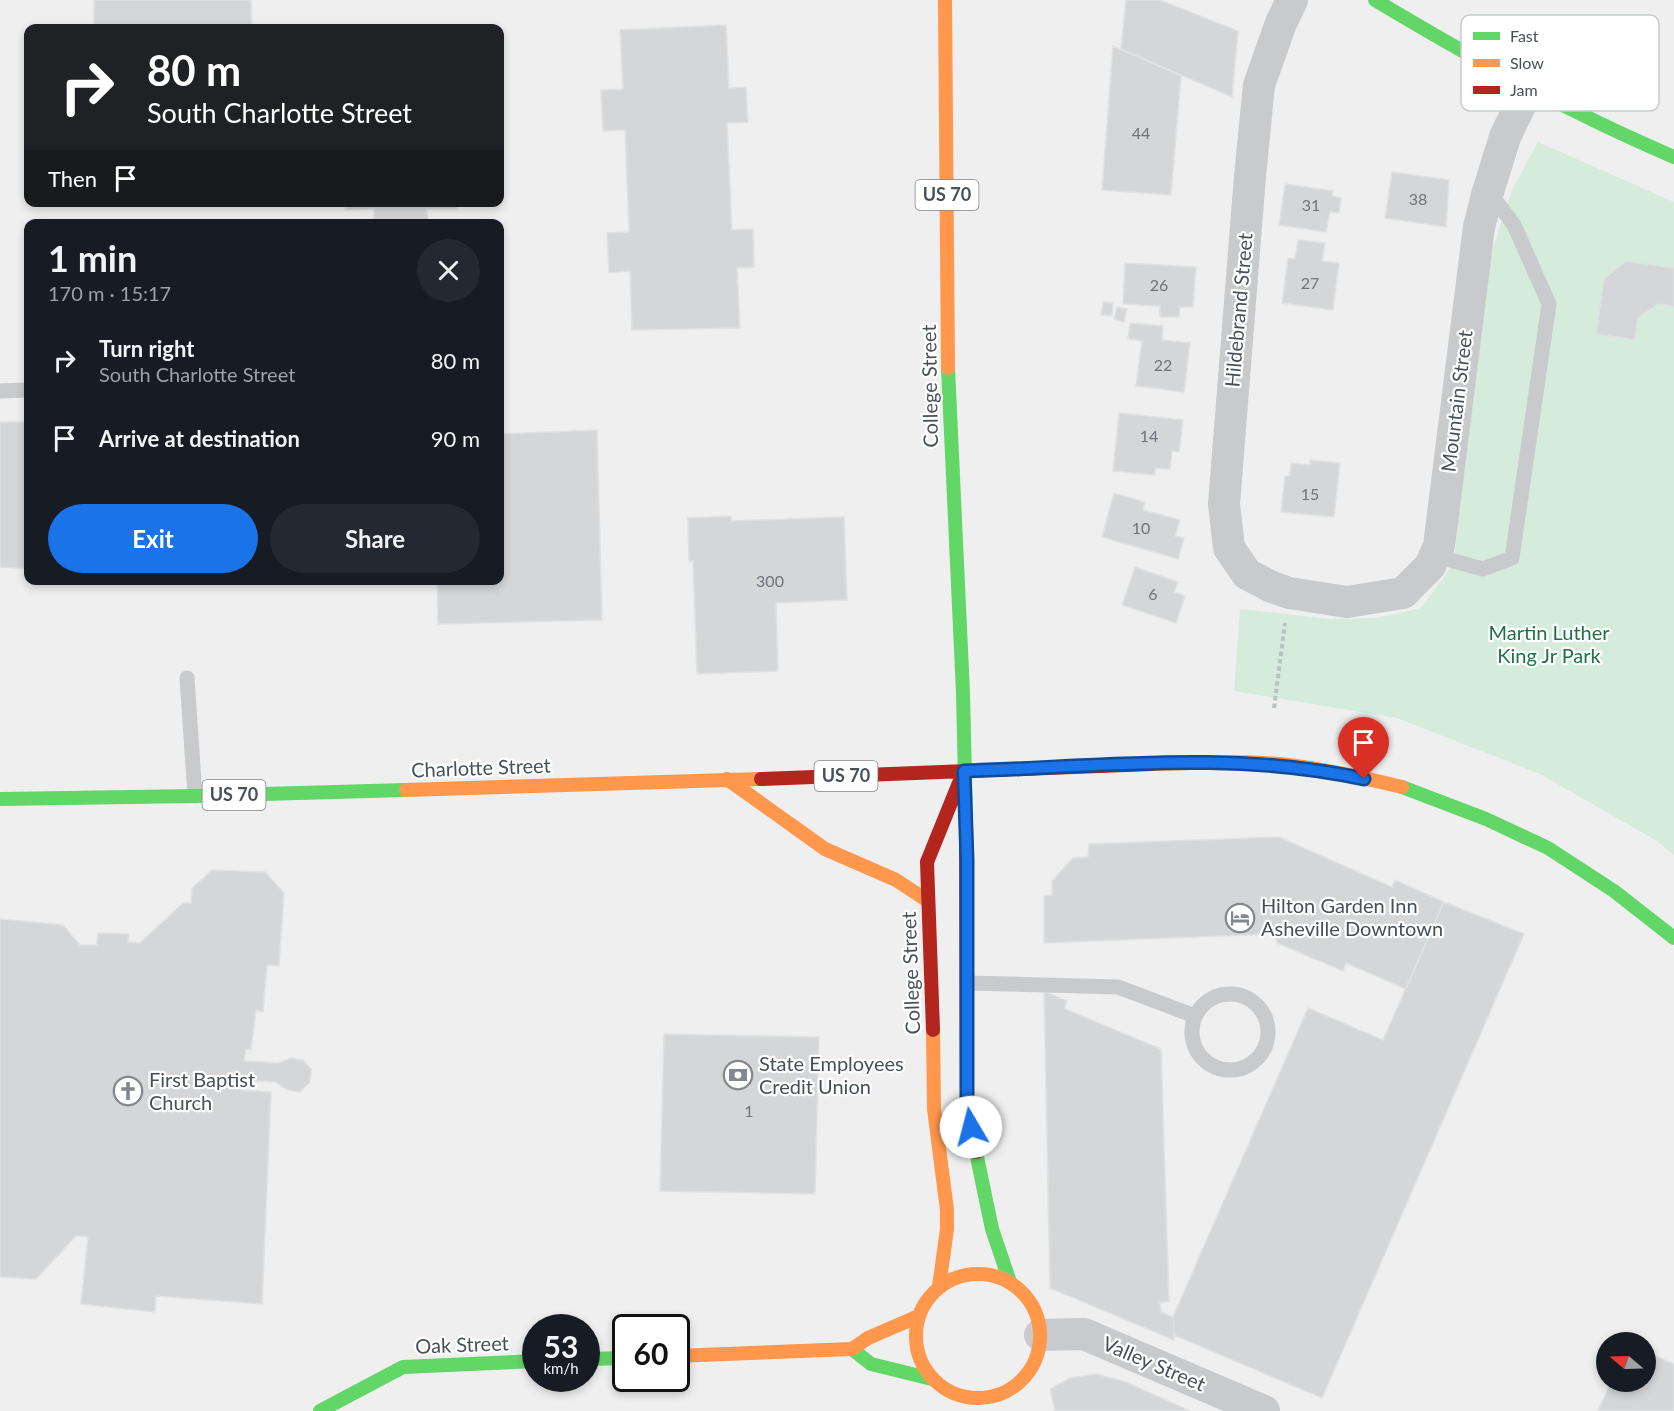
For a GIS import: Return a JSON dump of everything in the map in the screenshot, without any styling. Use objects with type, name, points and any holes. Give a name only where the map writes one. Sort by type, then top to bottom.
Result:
[{"type":"main road","name":"College Street","points":[[945,0],[948,390],[963,693],[967,860],[967,1107],[992,1229],[1010,1282]]},
{"type":"main road","points":[[1375,0],[1461,51]]},
{"type":"main road","points":[[1574,111],[1674,157]]},
{"type":"main road","name":"Charlotte Street","points":[[0,799],[195,796],[1218,762],[1287,765],[1410,789],[1486,819],[1548,848],[1614,891],[1674,938]]},
{"type":"main road","name":"College Street","points":[[939,1287],[947,1229],[947,1210],[934,1109],[932,964],[927,862],[964,771]]},
{"type":"main road","points":[[727,779],[825,849],[896,880],[928,901]]},
{"type":"main road","points":[[966,1274],[989,1275],[1010,1282],[1022,1292],[1038,1319],[1040,1335],[1038,1353],[1029,1371],[1017,1385],[1003,1393],[989,1397],[974,1398],[944,1389],[932,1379],[920,1360],[916,1338],[919,1316],[927,1300],[939,1287],[966,1274]]},
{"type":"main road","points":[[690,1355],[852,1349],[868,1338],[919,1316]]},
{"type":"main road","points":[[852,1349],[871,1364],[932,1379]]},
{"type":"main road","name":"Oak Street","points":[[324,1408],[403,1366],[522,1362]]},
{"type":"main road","points":[[1013,1402],[1017,1385]]},
{"type":"main road","points":[[944,1389],[956,1411]]},
{"type":"street","name":"Hildebrand Street","points":[[1289,593],[1272,588],[1247,574],[1229,548],[1224,504],[1259,85],[1281,22],[1292,0]]},
{"type":"street","name":"Mountain Street","points":[[1289,593],[1347,602],[1402,593],[1430,566],[1435,556],[1439,546],[1479,227],[1504,137],[1517,111]]},
{"type":"street","name":"Valley Street","points":[[1040,1335],[1084,1334],[1264,1411]]},
{"type":"lane","points":[[1435,556],[1483,569],[1512,558],[1549,304],[1514,225],[1488,190]]},
{"type":"lane","points":[[0,391],[24,390]]},
{"type":"lane","points":[[187,678],[195,796]]},
{"type":"lane","points":[[967,983],[1118,987],[1196,1016]]},
{"type":"lane","points":[[1236,993],[1257,1004],[1264,1014],[1269,1038],[1264,1050],[1256,1060],[1245,1068],[1232,1070],[1214,1066],[1198,1053],[1193,1041],[1192,1029],[1196,1016],[1202,1005],[1218,996],[1236,993]]},
{"type":"path","points":[[1274,708],[1289,593]]},
{"type":"green space","name":"Martin Luther King Jr Park","points":[[1538,142],[1674,202],[1674,855],[1657,841],[1540,774],[1397,718],[1234,691],[1240,609],[1329,619],[1377,618],[1421,608],[1454,563],[1471,386],[1492,251],[1512,190]]},
{"type":"building","points":[[94,0],[251,0],[252,24],[94,24]]},
{"type":"building","points":[[1126,0],[1160,0],[1238,31],[1232,97],[1121,49]]},
{"type":"building","points":[[726,25],[729,88],[746,87],[748,122],[727,123],[732,230],[753,229],[754,267],[737,268],[740,328],[632,330],[630,271],[609,273],[607,233],[629,232],[625,130],[603,131],[601,90],[623,89],[620,30]]},
{"type":"building","points":[[1113,46],[1181,76],[1171,195],[1102,190]]},
{"type":"building","points":[[1392,172],[1449,180],[1446,227],[1385,218]]},
{"type":"building","points":[[1285,184],[1333,191],[1332,196],[1341,198],[1339,213],[1330,212],[1326,232],[1279,225]]},
{"type":"building","points":[[345,207],[457,207],[457,209],[427,209],[428,219],[374,219],[374,209],[345,210]]},
{"type":"building","points":[[1298,240],[1325,243],[1322,261],[1339,263],[1333,310],[1282,303],[1288,258],[1295,259]]},
{"type":"building","points":[[1626,261],[1674,268],[1674,307],[1658,304],[1638,318],[1635,340],[1596,334],[1604,279]]},
{"type":"building","points":[[1125,263],[1196,267],[1193,307],[1180,307],[1179,317],[1160,317],[1160,306],[1123,304]]},
{"type":"building","points":[[1103,302],[1113,303],[1112,316],[1101,315]]},
{"type":"building","points":[[1117,307],[1127,309],[1124,322],[1114,319]]},
{"type":"building","points":[[1130,323],[1163,326],[1162,340],[1190,343],[1184,392],[1136,386],[1142,341],[1128,339]]},
{"type":"building","points":[[1119,413],[1183,420],[1179,452],[1172,451],[1170,469],[1155,468],[1155,475],[1113,471]]},
{"type":"building","points":[[0,422],[24,422],[24,569],[0,567]]},
{"type":"building","points":[[597,430],[602,620],[438,624],[437,585],[504,585],[504,434]]},
{"type":"building","points":[[1310,460],[1340,463],[1334,517],[1281,512],[1285,476],[1290,476],[1291,463],[1310,465]]},
{"type":"building","points":[[1114,493],[1145,502],[1143,510],[1180,520],[1175,536],[1184,538],[1178,559],[1102,537]]},
{"type":"building","points":[[731,516],[731,521],[844,517],[847,600],[776,603],[778,671],[697,674],[693,561],[689,562],[688,518]]},
{"type":"building","points":[[1135,567],[1178,582],[1174,592],[1185,596],[1176,623],[1122,605]]},
{"type":"building","name":"Hilton Garden Inn Asheville Downtown","points":[[1279,837],[1392,887],[1395,880],[1444,902],[1406,989],[1346,963],[1343,971],[1277,943],[1275,934],[1044,943],[1044,896],[1052,895],[1052,881],[1073,858],[1088,857],[1089,844]]},
{"type":"building","name":"First Baptist Church","points":[[212,870],[265,872],[284,893],[279,966],[267,965],[263,1012],[256,1010],[251,1050],[246,1049],[244,1061],[278,1063],[291,1058],[303,1060],[311,1069],[310,1082],[300,1092],[287,1090],[276,1082],[242,1080],[241,1090],[271,1092],[262,1304],[156,1296],[155,1312],[81,1304],[88,1237],[76,1236],[36,1279],[0,1277],[0,919],[63,925],[80,945],[97,945],[98,933],[129,934],[128,942],[140,943],[183,903],[191,903],[192,888]]},
{"type":"building","points":[[1444,902],[1524,934],[1322,1398],[1174,1335],[1173,1317],[1308,1008],[1383,1040]]},
{"type":"building","points":[[1044,991],[1066,1001],[1065,1009],[1161,1049],[1169,1302],[1160,1302],[1161,1312],[1173,1317],[1174,1340],[1050,1288]]},
{"type":"building","points":[[664,1034],[819,1037],[815,1194],[660,1191]]},
{"type":"building","points":[[1656,1356],[1674,1364],[1674,1411],[1598,1411],[1607,1392],[1656,1392]]},
{"type":"building","points":[[1096,1374],[1126,1382],[1190,1411],[1055,1411],[1050,1389],[1070,1378]]},
{"type":"traffic: fast","points":[[1375,0],[1461,50]]},
{"type":"traffic: fast","points":[[1575,111],[1674,157]]},
{"type":"traffic: fast","points":[[948,368],[963,693],[966,821]]},
{"type":"traffic: fast","points":[[1402,787],[1486,819],[1548,848],[1614,891],[1674,938]]},
{"type":"traffic: fast","points":[[0,799],[406,790]]},
{"type":"traffic: fast","points":[[976,1152],[992,1229],[1010,1282]]},
{"type":"traffic: fast","points":[[852,1349],[871,1364],[932,1379]]},
{"type":"traffic: fast","points":[[600,1359],[612,1358]]},
{"type":"traffic: fast","points":[[320,1411],[403,1367],[522,1362]]},
{"type":"traffic: slow","points":[[945,0],[948,368]]},
{"type":"traffic: slow","points":[[1151,764],[1272,763],[1346,774],[1402,787]]},
{"type":"traffic: slow","points":[[727,779],[825,849],[896,880],[928,901]]},
{"type":"traffic: slow","points":[[406,790],[761,779]]},
{"type":"traffic: slow","points":[[933,1030],[934,1109],[947,1210],[947,1229],[939,1287]]},
{"type":"traffic: slow","points":[[978,1274],[1002,1279],[1022,1292],[1035,1312],[1040,1336],[1035,1360],[1022,1380],[1002,1393],[978,1398],[954,1393],[934,1380],[921,1360],[916,1336],[921,1312],[934,1292],[954,1279],[978,1274]]},
{"type":"traffic: slow","points":[[690,1355],[852,1349],[868,1338],[919,1316]]},
{"type":"traffic: jam","points":[[761,779],[1151,764]]},
{"type":"traffic: jam","points":[[933,1030],[927,862],[959,783]]},
{"type":"traffic: jam","points":[[966,821],[967,1107],[976,1152]]},
{"type":"place","name":"Hilton Garden Inn Asheville Downtown","points":[[1240,918]]},
{"type":"place","name":"State Employees Credit Union","points":[[738,1075]]},
{"type":"place","name":"First Baptist Church","points":[[128,1091]]},
{"type":"route","points":[[971,1127],[967,1107],[967,860],[964,771],[1218,762],[1287,765],[1364,779]]}]
